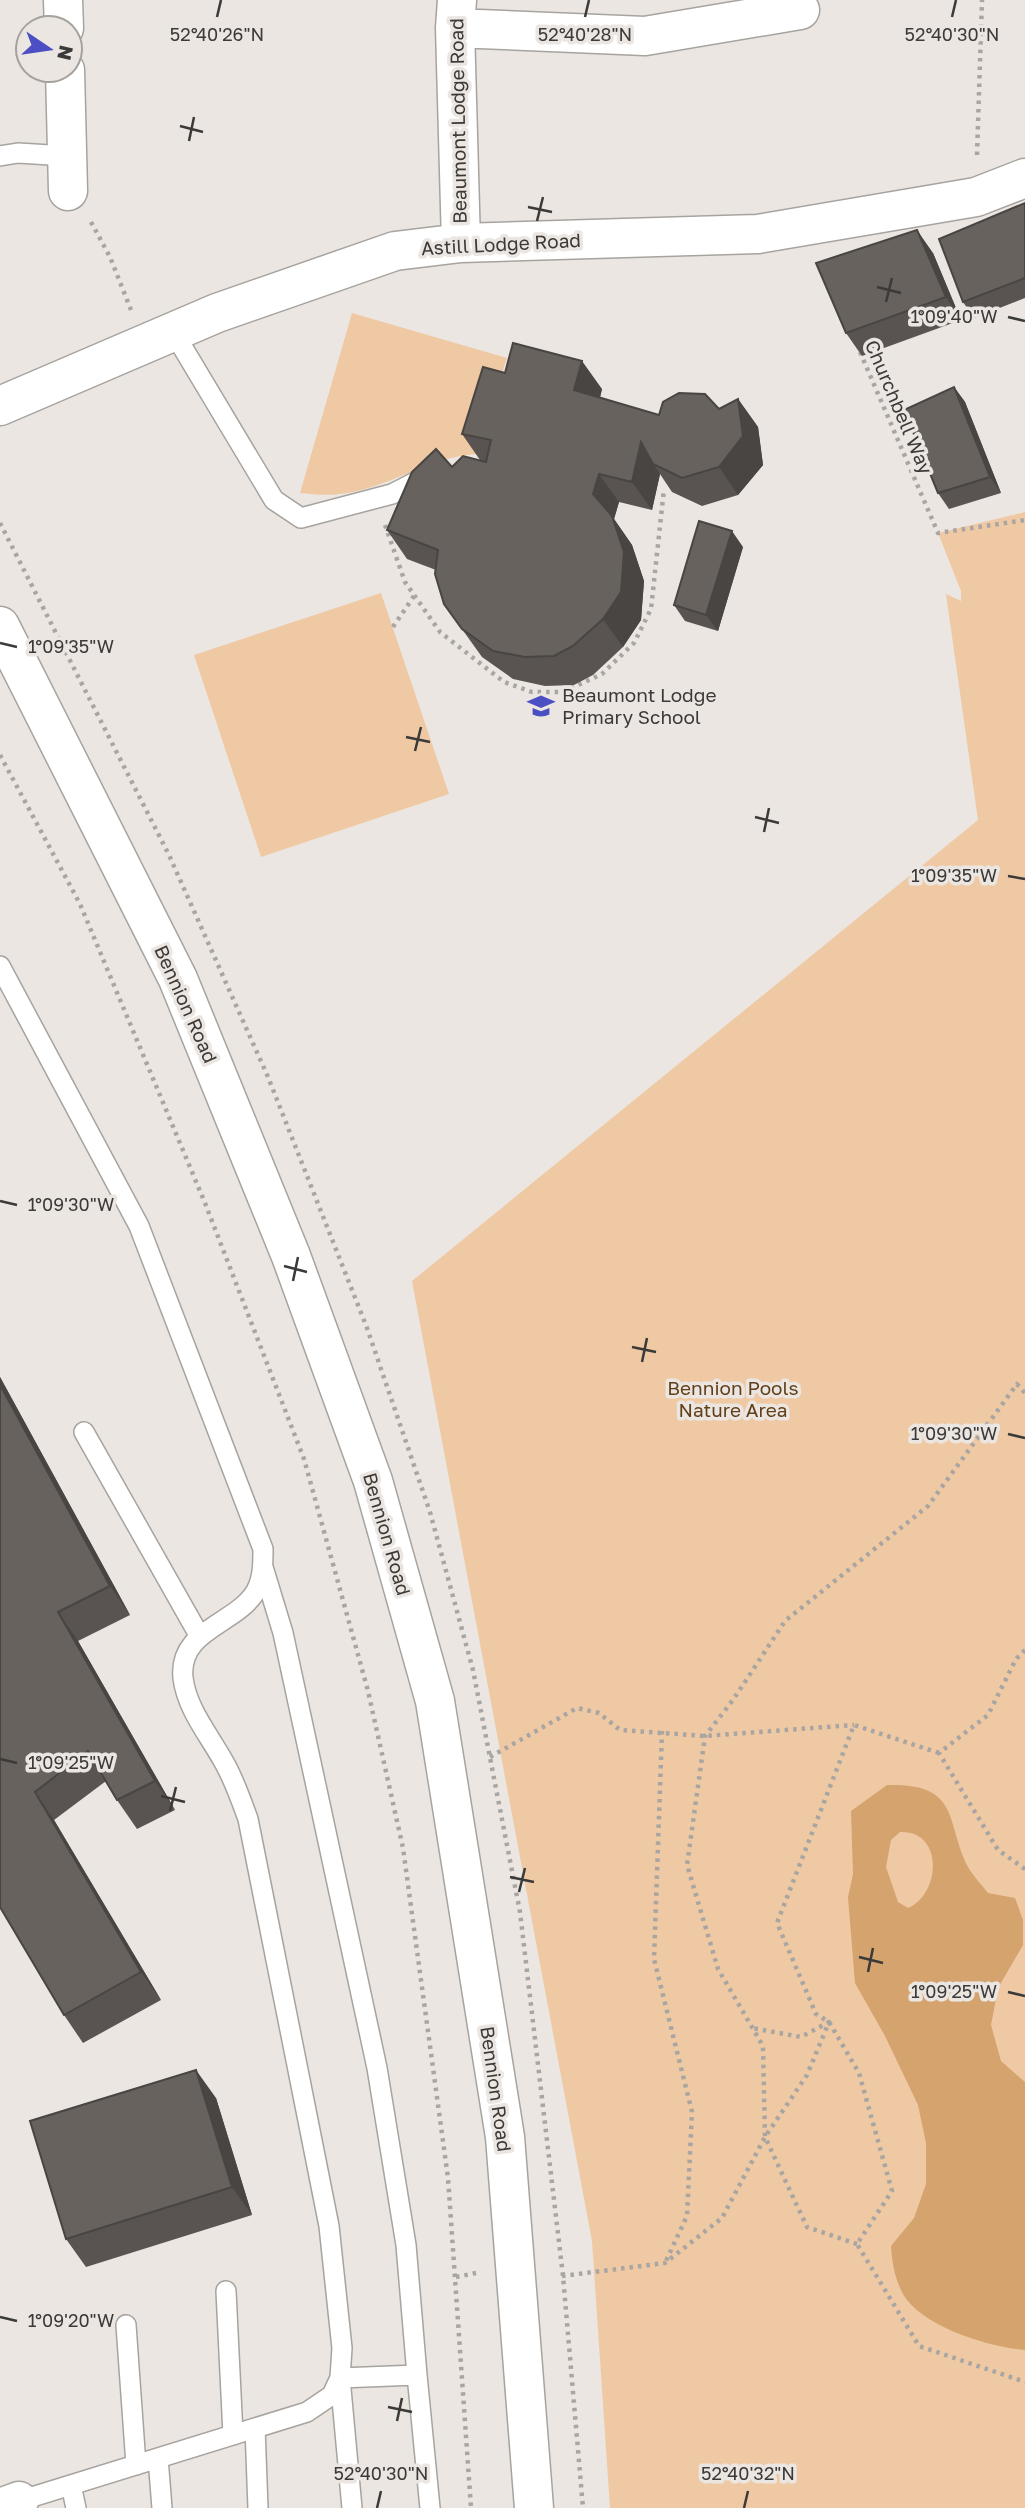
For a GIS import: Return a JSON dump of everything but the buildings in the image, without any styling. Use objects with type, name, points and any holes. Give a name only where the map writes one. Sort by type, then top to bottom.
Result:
[{"type":"street","points":[[456,14],[645,36],[800,10]]},
{"type":"street","name":"Beaumont Lodge Road","points":[[456,14],[461,243]]},
{"type":"street","points":[[65,84],[67,173]]},
{"type":"street","name":"Astill Lodge Road","points":[[0,406],[217,313],[395,251],[461,243],[758,234],[976,197],[1025,178]]},
{"type":"street","name":"Bennion Road","points":[[0,626],[178,979],[291,1256],[373,1481],[435,1701],[505,2137],[534,2508]]},
{"type":"lane","points":[[0,156],[18,153],[67,173]]},
{"type":"lane","points":[[159,340],[274,500],[301,518],[376,499],[427,476],[448,471]]},
{"type":"lane","points":[[0,966],[139,1226],[263,1549],[263,1567],[283,1633],[377,2068],[404,2233],[430,2508]]},
{"type":"lane","points":[[85,1432],[200,1635]]},
{"type":"lane","points":[[263,1567],[255,1593],[239,1609],[200,1635],[187,1653],[183,1675],[189,1704],[226,1766],[248,1819],[329,2226],[342,2348],[340,2378],[352,2508]]},
{"type":"lane","points":[[226,2291],[233,2435]]},
{"type":"lane","points":[[126,2325],[136,2465]]},
{"type":"lane","points":[[340,2378],[417,2375]]},
{"type":"lane","points":[[9,2505],[321,2405],[332,2395],[340,2378]]},
{"type":"lane","points":[[255,2428],[258,2508]]},
{"type":"lane","points":[[158,2458],[162,2508]]},
{"type":"lane","points":[[72,2485],[76,2508]]},
{"type":"path","points":[[976,197],[982,0]]},
{"type":"path","points":[[67,173],[110,257],[159,340]]},
{"type":"path","name":"Churchbell Way","points":[[857,344],[938,534],[1025,520]]},
{"type":"path","points":[[376,499],[405,582],[440,632],[504,682],[532,692],[564,692],[602,674],[634,643],[650,610],[664,489]]},
{"type":"path","points":[[393,627],[414,596]]},
{"type":"path","points":[[1025,1383],[1017,1384],[928,1506],[785,1621],[733,1700],[705,1736],[687,1865],[718,1969],[763,2046],[765,2137],[807,2227],[857,2245],[919,2346],[1025,2382]]},
{"type":"path","points":[[1017,1384],[1025,1393]]},
{"type":"path","points":[[939,1753],[988,1715],[1016,1659],[1025,1650]]},
{"type":"path","points":[[444,1759],[490,1757],[577,1708],[599,1713],[620,1730],[705,1736],[855,1725],[939,1753],[998,1850],[1025,1869]]},
{"type":"path","points":[[855,1725],[777,1923],[816,2014],[830,2022],[859,2073],[892,2191],[857,2245]]},
{"type":"path","points":[[662,1731],[654,1959],[692,2112],[687,2216],[666,2263]]},
{"type":"path","points":[[752,2028],[801,2037],[830,2022]]},
{"type":"path","points":[[516,2282],[666,2263],[722,2218],[765,2137],[807,2075],[830,2022]]},
{"type":"green space","points":[[352,313],[507,358],[476,454],[441,461],[356,491],[329,495],[300,493]]},
{"type":"green space","name":"Bennion Pools Nature Area","points":[[1025,512],[1025,2508],[610,2508],[592,2241],[412,1281],[978,820],[946,594],[961,601],[961,591],[938,533]]},
{"type":"green space","points":[[381,593],[449,794],[261,857],[194,655]]},
{"type":"shaded area","points":[[887,1785],[928,1790],[947,1808],[972,1874],[988,1893],[1015,1898],[1023,1920],[1023,1945],[998,1988],[991,2025],[1001,2061],[1025,2082],[1025,2350],[976,2340],[940,2325],[912,2306],[896,2277],[891,2246],[914,2218],[926,2184],[926,2143],[918,2105],[885,2036],[855,1983],[848,1897],[853,1874],[851,1811]],"holes":[[[900,1832],[914,1834],[924,1841],[931,1851],[932,1877],[919,1901],[908,1908],[898,1902],[886,1867],[891,1840]]]},
{"type":"place","name":"Beaumont Lodge Primary School","points":[[541,706]]}]
